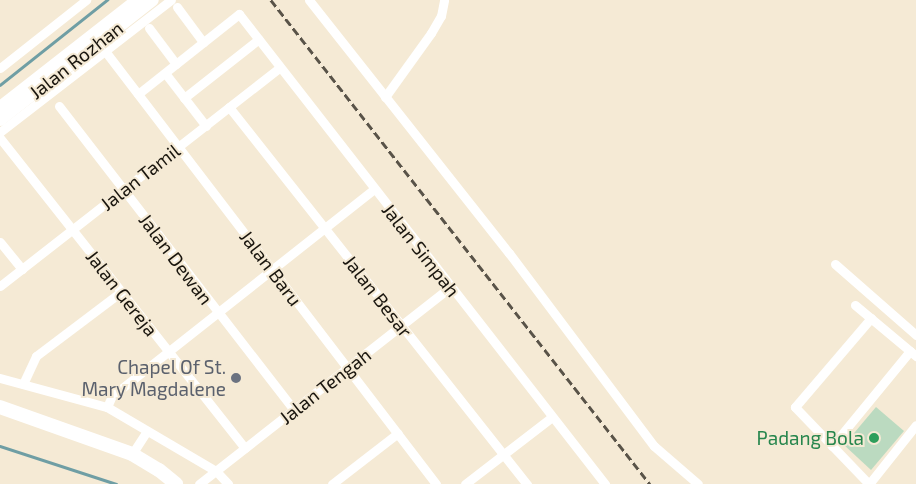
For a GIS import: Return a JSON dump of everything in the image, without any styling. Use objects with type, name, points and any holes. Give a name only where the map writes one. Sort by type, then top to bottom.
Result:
[{"type":"highway","points":[[0,407],[132,454],[159,470],[176,484]]},
{"type":"main road","name":"Jalan Rozhan","points":[[0,120],[15,102],[137,0]]},
{"type":"main road","name":"Jalan Rozhan","points":[[0,107],[15,102],[153,0]]},
{"type":"street","points":[[0,68],[86,0]]},
{"type":"street","points":[[309,0],[509,253],[654,446],[698,484]]},
{"type":"street","points":[[385,97],[431,33],[441,16],[444,0]]},
{"type":"street","points":[[0,132],[105,51],[174,4],[204,42],[138,94]]},
{"type":"street","name":"Jalan Simpah","points":[[204,42],[239,14],[605,484]]},
{"type":"street","points":[[149,28],[176,64]]},
{"type":"street","points":[[184,98],[259,39]]},
{"type":"street","name":"Jalan Baru","points":[[105,51],[436,484]]},
{"type":"street","name":"Jalan Tamil","points":[[0,286],[280,67]]},
{"type":"street","points":[[164,73],[206,126]]},
{"type":"street","name":"Jalan Dewan","points":[[59,106],[217,313],[294,410]]},
{"type":"street","name":"Jalan Besar","points":[[229,107],[527,484]]},
{"type":"street","name":"Jalan Gereja","points":[[0,138],[167,352],[245,448]]},
{"type":"street","points":[[107,407],[112,396],[374,189]]},
{"type":"street","points":[[0,242],[22,270]]},
{"type":"street","points":[[835,264],[916,335]]},
{"type":"street","name":"Jalan Tengah","points":[[199,484],[450,287]]},
{"type":"street","points":[[23,384],[36,356],[121,292]]},
{"type":"street","points":[[832,446],[913,353],[855,305]]},
{"type":"street","points":[[871,318],[794,407],[869,484],[916,425]]},
{"type":"street","points":[[0,378],[107,407],[216,471],[228,484]]},
{"type":"street","points":[[464,484],[552,417]]},
{"type":"street","points":[[132,454],[147,431]]},
{"type":"street","points":[[332,484],[398,434]]},
{"type":"green space","name":"Padang Bola","points":[[876,407],[904,431],[871,470],[844,445]]},
{"type":"waterway","points":[[0,85],[107,0]]},
{"type":"waterway","points":[[0,446],[116,484]]},
{"type":"railway","points":[[271,0],[650,484]]},
{"type":"place","name":"Chapel Of St. Mary Magdalene","points":[[236,378]]},
{"type":"place","name":"Padang Bola","points":[[874,438]]}]
